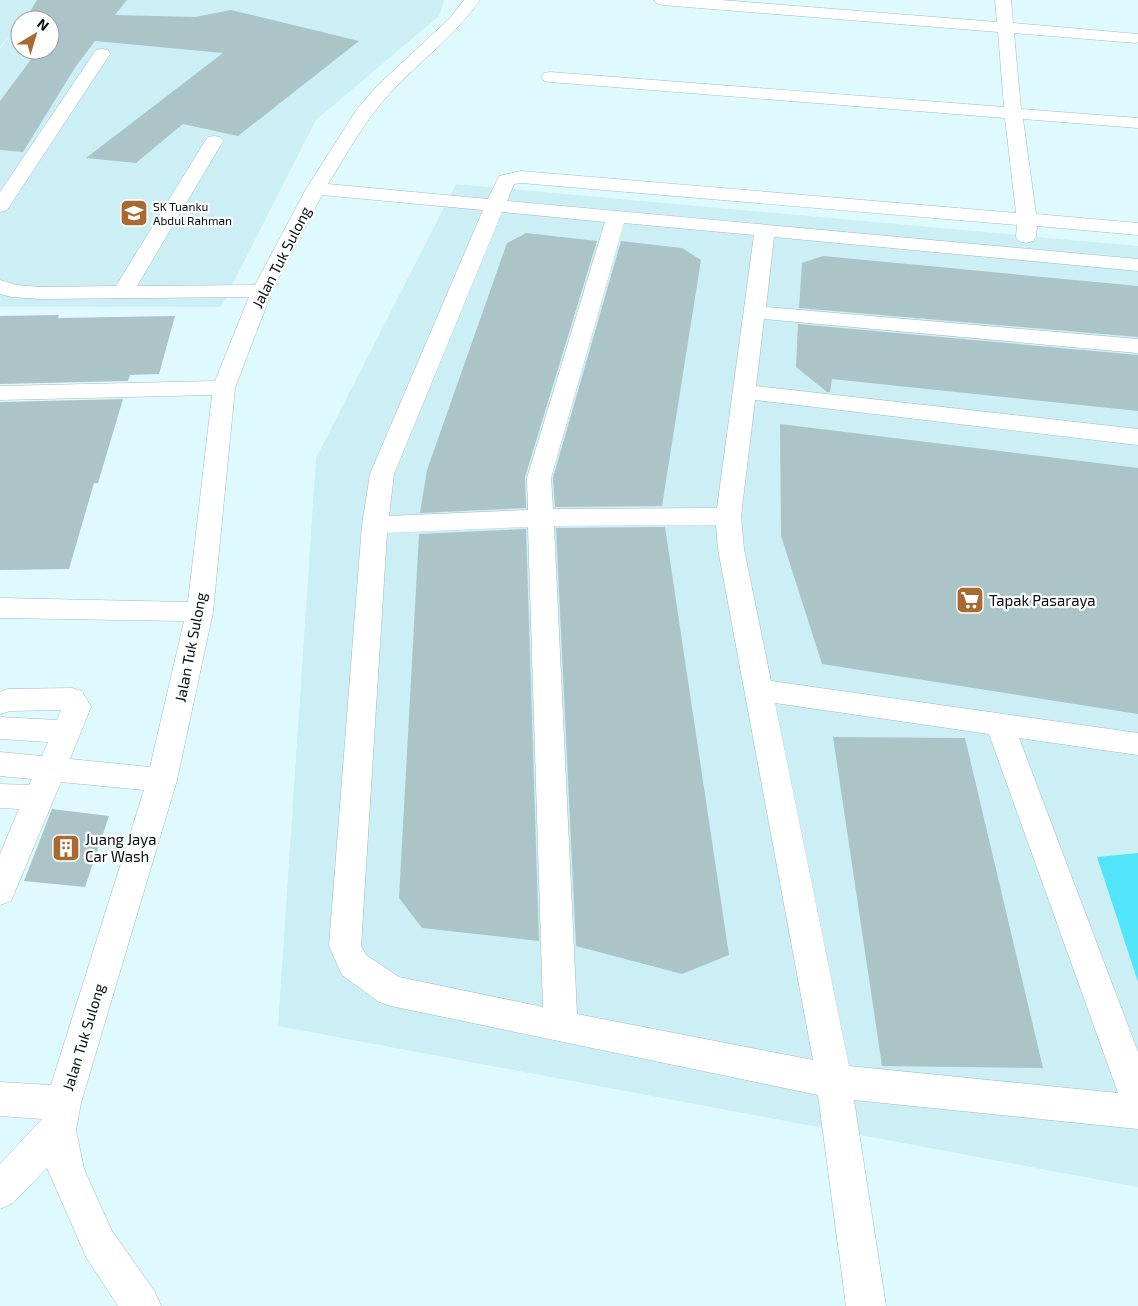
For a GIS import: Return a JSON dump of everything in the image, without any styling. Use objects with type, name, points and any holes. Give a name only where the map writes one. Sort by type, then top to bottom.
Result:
[{"type":"street","name":"Jalan Tuk Sulong","points":[[142,1306],[99,1244],[66,1172],[61,1117],[162,780],[200,612],[224,388],[262,291],[316,189],[363,113],[384,89],[456,21],[472,0]]},
{"type":"street","points":[[662,0],[1136,38]]},
{"type":"street","points":[[1003,0],[1013,114],[1027,220],[1026,255]]},
{"type":"street","points":[[0,206],[102,54]]},
{"type":"street","points":[[550,77],[1138,123]]},
{"type":"street","points":[[123,292],[214,141]]},
{"type":"street","points":[[1138,229],[521,177],[506,180],[382,474],[375,525],[345,946],[354,965],[391,991],[561,1028],[834,1081],[1138,1112]]},
{"type":"street","points":[[316,189],[1138,265]]},
{"type":"street","points":[[561,1028],[539,478],[616,218]]},
{"type":"street","points":[[765,231],[728,516],[731,549],[834,1081],[866,1306]]},
{"type":"street","points":[[0,286],[12,291],[40,293],[262,291]]},
{"type":"street","points":[[754,312],[1138,346]]},
{"type":"street","points":[[0,394],[224,388]]},
{"type":"street","points":[[744,392],[1138,438]]},
{"type":"street","points":[[375,525],[541,518],[728,516]]},
{"type":"street","points":[[0,608],[200,612]]},
{"type":"street","points":[[758,690],[1138,744]]},
{"type":"street","points":[[0,703],[8,700],[72,699],[77,707],[38,798],[10,842],[1,888]]},
{"type":"street","points":[[1000,724],[1138,1099]]},
{"type":"street","points":[[0,728],[66,732]]},
{"type":"street","points":[[0,764],[162,780]]},
{"type":"street","points":[[0,796],[38,798]]},
{"type":"street","points":[[0,1098],[61,1117],[0,1190]]},
{"type":"shaded area","name":"SK Tuanku Abdul Rahman","points":[[0,0],[444,0],[439,16],[316,120],[221,307],[0,307],[0,49],[10,35],[10,60],[60,60],[60,10],[10,10],[10,34],[0,47]]},
{"type":"shaded area","points":[[456,184],[1138,246],[1138,1187],[278,1026],[316,458]]},
{"type":"water","points":[[1138,853],[1138,982],[1097,857]]},
{"type":"building","points":[[37,0],[127,0],[115,15],[195,17],[231,10],[359,41],[238,136],[183,124],[136,163],[86,158],[223,53],[95,41],[76,66],[23,152],[0,150],[0,101],[31,60],[60,60],[60,10],[31,10]]},
{"type":"building","points":[[526,233],[597,241],[525,477],[526,508],[420,513],[427,470],[507,243]]},
{"type":"building","points":[[621,241],[682,248],[701,260],[662,506],[555,507],[553,478]]},
{"type":"building","points":[[823,256],[1138,286],[1138,337],[799,308],[802,263]]},
{"type":"building","points":[[59,315],[58,318],[175,316],[159,374],[130,375],[128,381],[0,384],[0,316]]},
{"type":"building","points":[[798,324],[1138,355],[1138,411],[832,379],[830,392],[827,392],[796,367]]},
{"type":"building","points":[[123,399],[98,483],[94,483],[69,569],[0,570],[0,402]]},
{"type":"building","name":"Tapak Pasaraya","points":[[780,424],[1138,468],[1138,714],[822,664],[781,536]]},
{"type":"building","points":[[665,527],[729,955],[682,974],[576,946],[556,528]]},
{"type":"building","points":[[526,529],[539,941],[422,928],[399,898],[419,534]]},
{"type":"building","points":[[833,737],[965,738],[1043,1068],[882,1066]]},
{"type":"building","name":"Juang Jaya Car Wash","points":[[52,809],[109,816],[85,887],[24,881]]},
{"type":"place","name":"SK Tuanku Abdul Rahman","points":[[134,213]]},
{"type":"place","name":"Tapak Pasaraya","points":[[970,600]]},
{"type":"place","name":"Juang Jaya Car Wash","points":[[66,848]]}]
